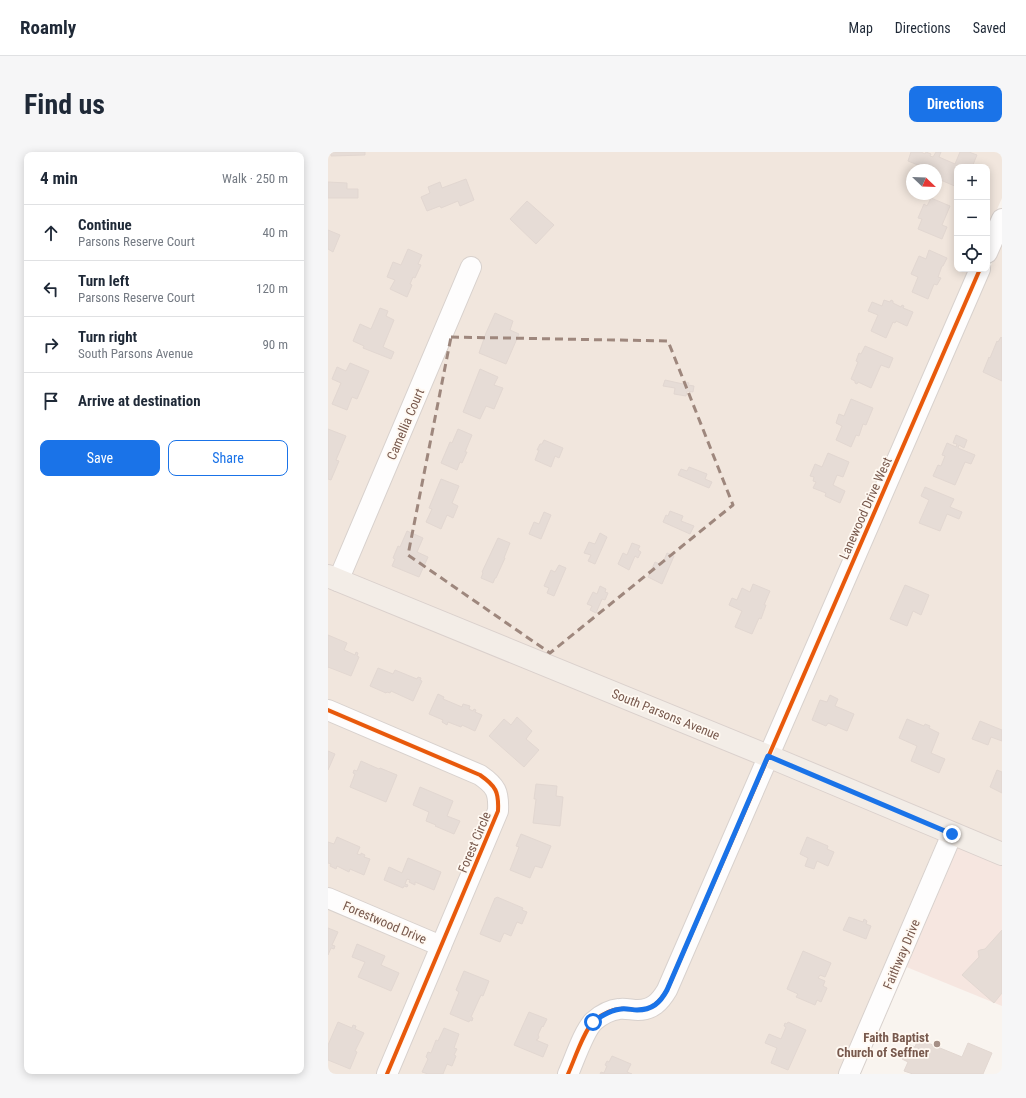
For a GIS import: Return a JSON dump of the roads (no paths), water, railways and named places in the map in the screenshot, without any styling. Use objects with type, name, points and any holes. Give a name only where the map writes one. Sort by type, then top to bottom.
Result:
[{"type":"main road","name":"South Parsons Avenue","points":[[333,578],[768,756],[1002,854]]},
{"type":"street","points":[[990,246],[1002,219]]},
{"type":"street","name":"Camellia Court","points":[[333,578],[472,267]]},
{"type":"street","name":"Lanewood Drive West","points":[[568,1074],[586,1032],[593,1022],[611,1011],[621,1009],[648,1009],[662,999],[667,990],[979,272]]},
{"type":"street","name":"Forest Circle","points":[[328,710],[480,775],[490,781],[499,799],[498,811],[388,1074]]},
{"type":"street","name":"Faithway Drive","points":[[849,1074],[952,834]]},
{"type":"street","name":"Forestwood Drive","points":[[328,898],[442,946]]},
{"type":"place","name":"Faith Baptist Church of Seffner","points":[[937,1044]]}]
